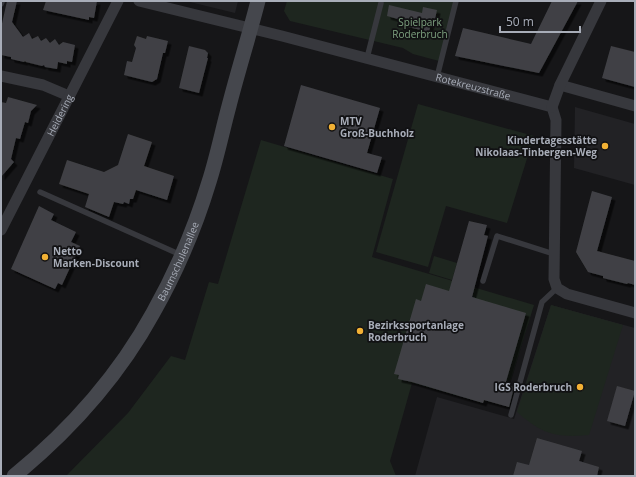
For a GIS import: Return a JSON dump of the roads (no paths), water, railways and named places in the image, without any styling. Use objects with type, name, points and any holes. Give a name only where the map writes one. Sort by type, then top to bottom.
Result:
[{"type":"main road","name":"Baumschulenallee","points":[[14,476],[59,436],[96,395],[128,352],[153,314],[182,255],[209,183],[258,1]]},
{"type":"street","name":"Heidering","points":[[1,230],[118,1]]},
{"type":"street","name":"Rotekreuzstraße","points":[[139,1],[251,28],[552,107]]},
{"type":"street","points":[[601,1],[560,85],[552,107],[556,120],[554,279],[557,288],[567,294],[635,313]]},
{"type":"street","points":[[1,76],[43,85],[70,96]]},
{"type":"street","points":[[560,85],[635,106]]},
{"type":"lane","points":[[437,77],[456,1]]},
{"type":"lane","points":[[366,58],[381,3]]},
{"type":"lane","points":[[40,192],[182,255]]},
{"type":"lane","points":[[483,281],[496,236],[554,254]]},
{"type":"lane","points":[[510,415],[542,302],[557,288]]},
{"type":"place","name":"MTV Groß-Buchholz","points":[[332,127]]},
{"type":"place","name":"Kindertagesstätte Nikolaas-Tinbergen-Weg","points":[[605,146]]},
{"type":"place","name":"Netto Marken-Discount","points":[[45,257]]},
{"type":"place","name":"Bezirkssportanlage Roderbruch","points":[[360,331]]},
{"type":"place","name":"IGS Roderbruch","points":[[580,387]]},
{"type":"park label","name":"Spielpark Roderbruch","points":[[420,28]]}]
